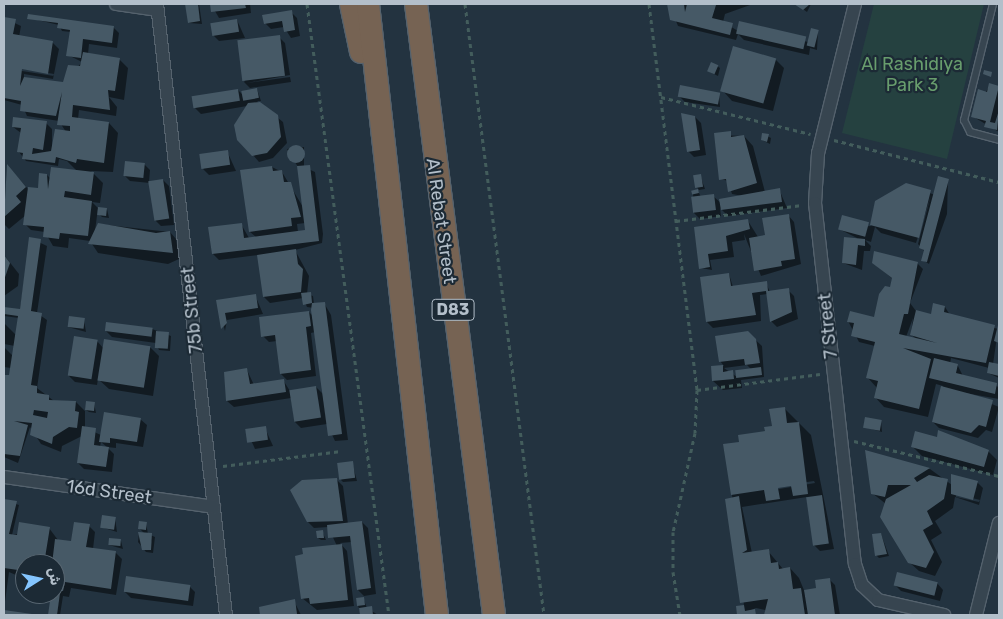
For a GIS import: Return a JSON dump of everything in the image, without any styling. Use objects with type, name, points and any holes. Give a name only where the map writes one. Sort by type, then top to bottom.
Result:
[{"type":"highway","points":[[351,4],[385,156]]},
{"type":"highway","points":[[368,4],[437,615]]},
{"type":"highway","name":"Al Rebat Street","points":[[416,4],[494,615]]},
{"type":"street","points":[[116,4],[158,7]]},
{"type":"street","name":"7 Street","points":[[855,4],[820,145],[815,203],[840,438],[859,579],[878,600],[921,614],[944,615]]},
{"type":"street","name":"75b Street","points":[[158,7],[226,615]]},
{"type":"street","name":"16d Street","points":[[4,477],[214,507]]},
{"type":"street","points":[[976,615],[999,523]]},
{"type":"lane","points":[[992,4],[964,120],[970,132],[999,140]]},
{"type":"path","points":[[307,4],[389,615]]},
{"type":"path","points":[[465,4],[544,615]]},
{"type":"path","points":[[649,4],[697,390],[695,433],[673,532],[673,572],[680,615]]},
{"type":"path","points":[[676,221],[815,203]]},
{"type":"path","points":[[697,390],[833,372]]},
{"type":"path","points":[[840,438],[999,476]]},
{"type":"path","points":[[210,468],[342,451]]},
{"type":"green space","name":"Al Rashidiya Park 3","points":[[874,4],[984,4],[947,159],[842,133]]},
{"type":"building","points":[[185,4],[198,4],[200,21],[188,23]]},
{"type":"building","points":[[210,4],[245,4],[246,8],[211,12]]},
{"type":"building","points":[[667,4],[684,4],[685,12],[687,4],[727,4],[716,5],[712,18],[733,23],[730,35],[670,20]]},
{"type":"building","points":[[794,4],[810,4],[803,10]]},
{"type":"building","points":[[292,10],[295,30],[284,32],[282,21],[264,24],[262,15]]},
{"type":"building","points":[[28,14],[114,26],[112,43],[83,39],[81,58],[66,56],[70,30],[57,28],[58,23],[27,19]]},
{"type":"building","points":[[4,17],[16,19],[13,34],[53,41],[48,74],[22,69],[20,86],[24,77],[63,82],[68,65],[80,66],[83,52],[120,58],[115,91],[108,90],[110,110],[73,105],[72,117],[109,122],[104,163],[77,159],[76,163],[56,157],[55,163],[22,159],[23,153],[17,152],[21,128],[12,127],[13,117],[47,121],[43,150],[33,148],[32,154],[51,151],[55,129],[70,131],[70,126],[57,125],[62,92],[56,116],[20,111],[21,101],[4,98]]},
{"type":"building","points":[[237,19],[239,32],[212,36],[210,23]]},
{"type":"building","points":[[739,21],[806,37],[803,49],[736,34]]},
{"type":"building","points":[[811,28],[819,30],[814,47],[807,45]]},
{"type":"building","points":[[280,35],[285,76],[242,81],[237,40]]},
{"type":"building","points":[[733,46],[776,58],[763,104],[720,91]]},
{"type":"building","points":[[711,62],[718,65],[714,74],[707,71]]},
{"type":"building","points":[[984,70],[992,72],[991,77],[983,74]]},
{"type":"building","points":[[989,83],[999,86],[990,122],[995,123],[999,110],[997,130],[984,127],[986,121],[971,117],[978,89],[987,92]]},
{"type":"building","points":[[680,85],[720,93],[718,105],[678,97]]},
{"type":"building","points":[[257,88],[259,98],[243,101],[241,91]]},
{"type":"building","points":[[238,89],[240,101],[193,108],[192,96]]},
{"type":"building","points":[[260,102],[278,115],[281,137],[267,153],[252,156],[237,140],[234,125],[248,103]]},
{"type":"building","points":[[681,113],[695,116],[700,150],[687,152]]},
{"type":"building","points":[[731,131],[731,137],[744,135],[757,183],[728,192],[726,179],[719,180],[714,133]]},
{"type":"building","points":[[762,133],[769,134],[767,142],[761,140]]},
{"type":"building","points":[[292,145],[300,145],[305,150],[303,161],[292,163],[287,158],[287,150]]},
{"type":"building","points":[[228,150],[230,165],[201,169],[199,154]]},
{"type":"building","points":[[125,161],[145,163],[143,178],[123,176]]},
{"type":"building","points":[[7,164],[26,187],[16,196],[21,202],[4,217]]},
{"type":"building","points":[[310,165],[319,241],[212,254],[208,227],[242,223],[244,238],[305,230],[297,166]]},
{"type":"building","points":[[272,166],[273,171],[282,170],[284,182],[291,182],[301,217],[291,218],[292,226],[249,232],[240,170]]},
{"type":"building","points":[[51,167],[94,172],[91,195],[65,191],[64,197],[92,201],[88,236],[60,233],[59,239],[43,237],[44,227],[23,225],[28,187],[38,188],[39,173],[47,174],[48,189]]},
{"type":"building","points":[[701,174],[703,187],[695,188],[693,175]]},
{"type":"building","points":[[938,176],[949,179],[927,262],[921,261],[924,250],[919,248]]},
{"type":"building","points":[[163,179],[169,219],[154,221],[148,181]]},
{"type":"building","points":[[906,183],[931,190],[919,238],[870,225],[875,201]]},
{"type":"building","points":[[780,188],[782,202],[721,210],[719,199]]},
{"type":"building","points":[[698,189],[699,193],[692,195],[691,191]]},
{"type":"building","points":[[714,194],[716,210],[693,213],[691,197]]},
{"type":"building","points":[[98,207],[107,208],[106,216],[97,215]]},
{"type":"building","points":[[789,214],[795,259],[781,261],[782,266],[754,271],[749,238],[765,235],[762,218]]},
{"type":"building","points":[[842,215],[869,222],[865,237],[838,229]]},
{"type":"building","points":[[748,219],[750,229],[726,236],[728,251],[708,254],[710,267],[699,269],[694,227]]},
{"type":"building","points":[[98,223],[156,233],[170,231],[173,253],[88,244]]},
{"type":"building","points":[[29,237],[41,239],[31,311],[42,313],[31,385],[37,386],[37,393],[49,395],[49,400],[76,401],[75,411],[79,412],[77,428],[69,427],[53,437],[52,444],[30,435],[32,423],[14,421],[28,425],[20,456],[4,454],[4,375],[9,375],[18,316],[4,314],[4,307],[20,309]],"holes":[[[34,410],[48,412],[47,418],[33,415]]]},
{"type":"building","points":[[844,237],[865,239],[865,246],[858,245],[856,265],[842,263]]},
{"type":"building","points":[[296,249],[298,264],[303,269],[301,292],[263,297],[257,255]]},
{"type":"building","points":[[874,251],[918,262],[908,314],[904,314],[899,334],[937,343],[910,335],[916,310],[931,314],[933,303],[945,306],[944,312],[995,325],[986,363],[903,348],[931,359],[919,409],[874,398],[878,381],[866,378],[875,342],[851,336],[854,323],[847,322],[850,311],[874,317],[879,294],[885,286],[890,287],[892,278],[872,263]]},
{"type":"building","points":[[4,255],[10,263],[4,280]]},
{"type":"building","points":[[729,273],[731,286],[767,281],[768,291],[789,288],[792,312],[770,322],[766,291],[752,293],[756,315],[706,322],[700,277]]},
{"type":"building","points":[[311,292],[312,303],[303,305],[301,293]]},
{"type":"building","points":[[256,294],[258,308],[225,313],[227,323],[221,329],[216,300]]},
{"type":"building","points":[[325,302],[342,434],[328,436],[311,310],[312,303]]},
{"type":"building","points":[[309,311],[311,326],[306,327],[311,370],[280,374],[275,335],[261,337],[259,317]]},
{"type":"building","points":[[69,316],[85,318],[84,329],[68,327]]},
{"type":"building","points":[[999,321],[999,343],[994,341]]},
{"type":"building","points":[[106,322],[153,328],[152,337],[105,331]]},
{"type":"building","points":[[156,331],[169,332],[168,349],[155,348]]},
{"type":"building","points":[[748,331],[756,339],[760,363],[745,365],[744,359],[719,362],[715,336]]},
{"type":"building","points":[[74,336],[98,340],[91,379],[68,376]]},
{"type":"building","points":[[104,339],[150,346],[144,388],[97,380]]},
{"type":"building","points":[[934,358],[958,364],[956,373],[997,383],[995,394],[929,378]]},
{"type":"building","points":[[989,362],[999,364],[999,376],[987,373]]},
{"type":"building","points":[[723,365],[723,372],[733,370],[734,379],[712,381],[711,366]]},
{"type":"building","points":[[761,367],[762,375],[736,378],[735,370]]},
{"type":"building","points":[[247,368],[250,384],[284,379],[286,392],[226,401],[224,372]]},
{"type":"building","points":[[316,386],[321,418],[294,422],[289,390]]},
{"type":"building","points":[[941,386],[993,400],[986,427],[979,425],[971,433],[932,422]]},
{"type":"building","points":[[86,401],[95,402],[94,411],[85,410]]},
{"type":"building","points":[[785,407],[787,423],[799,422],[808,494],[793,496],[791,486],[778,488],[780,499],[766,501],[764,490],[731,495],[723,444],[739,442],[738,435],[765,431],[764,427],[772,426],[769,409]]},
{"type":"building","points":[[104,412],[141,418],[137,442],[110,438],[110,443],[99,442]]},
{"type":"building","points":[[865,417],[882,420],[880,431],[863,428]]},
{"type":"building","points":[[82,426],[96,428],[94,445],[109,447],[106,467],[77,463]]},
{"type":"building","points":[[266,426],[268,440],[247,443],[245,429]]},
{"type":"building","points":[[938,430],[989,450],[984,467],[911,447],[915,431],[937,437]]},
{"type":"building","points":[[865,450],[930,468],[914,478],[917,482],[929,475],[948,479],[944,499],[927,511],[933,524],[923,530],[934,552],[926,568],[908,563],[880,517],[886,499],[911,485],[888,485],[885,497],[871,494]]},
{"type":"building","points":[[353,461],[355,478],[339,480],[337,463]]},
{"type":"building","points":[[951,474],[978,481],[973,500],[951,494]]},
{"type":"building","points":[[337,478],[343,521],[307,522],[290,490],[302,480]]},
{"type":"building","points":[[822,495],[829,544],[813,546],[806,497]]},
{"type":"building","points":[[739,496],[747,550],[742,553],[769,549],[771,563],[778,562],[779,569],[790,567],[793,589],[801,588],[805,615],[764,615],[768,599],[740,603],[725,499]]},
{"type":"building","points":[[4,499],[17,501],[9,534],[17,535],[19,522],[50,527],[46,554],[15,554],[15,570],[4,568]]},
{"type":"building","points":[[102,515],[116,517],[114,530],[100,528]]},
{"type":"building","points":[[139,521],[147,522],[146,530],[138,529]]},
{"type":"building","points":[[362,521],[371,588],[357,590],[350,536],[328,538],[327,525]]},
{"type":"building","points":[[74,522],[90,524],[86,547],[116,551],[111,589],[65,582],[65,554],[53,554],[55,539],[71,541]]},
{"type":"building","points":[[323,530],[324,538],[317,538],[316,531]]},
{"type":"building","points":[[138,532],[152,533],[151,550],[142,550]]},
{"type":"building","points":[[881,533],[887,554],[875,556],[872,534]]},
{"type":"building","points":[[109,538],[121,539],[120,546],[108,545]]},
{"type":"building","points":[[342,544],[348,600],[310,604],[309,598],[301,599],[295,556],[303,554],[302,548]]},
{"type":"building","points":[[897,572],[938,582],[934,596],[894,586]]},
{"type":"building","points":[[126,576],[190,585],[188,601],[124,592]]},
{"type":"building","points":[[830,578],[835,615],[808,615],[804,590],[816,588],[815,580]]},
{"type":"building","points":[[364,597],[365,605],[357,606],[356,598]]},
{"type":"building","points":[[295,599],[297,614],[260,615],[259,607]]},
{"type":"building","points":[[50,604],[58,604],[57,615],[48,615]]},
{"type":"building","points":[[744,605],[745,611],[755,609],[756,615],[737,615],[736,606]]},
{"type":"building","points":[[372,606],[373,615],[360,615],[359,608]]},
{"type":"building","points":[[4,610],[32,614],[32,615],[4,615]]}]
